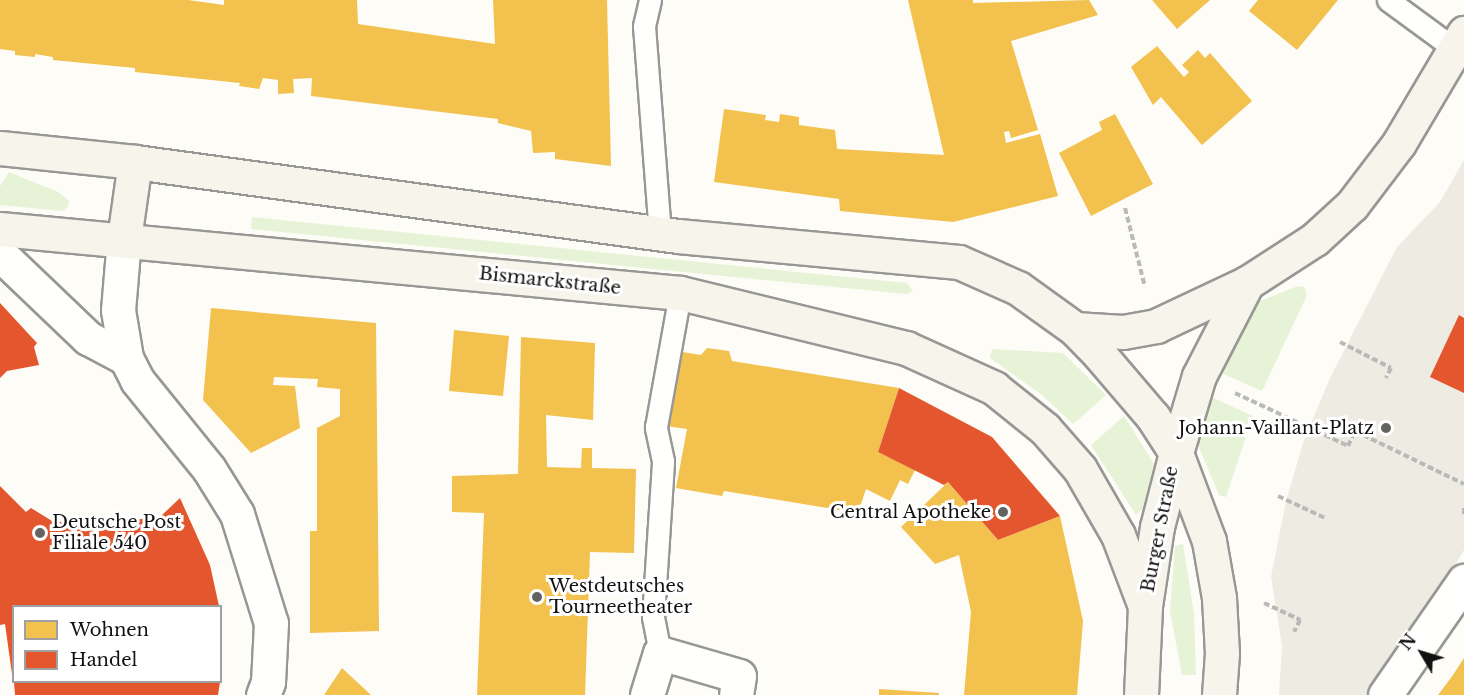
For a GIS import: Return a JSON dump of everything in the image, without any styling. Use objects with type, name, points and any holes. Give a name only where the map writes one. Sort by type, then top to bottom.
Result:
[{"type":"main road","points":[[0,148],[135,162],[660,234],[959,262],[1018,288],[1075,329],[1123,332],[1155,326],[1247,283],[1315,239],[1352,205],[1399,143],[1459,41]]},
{"type":"main road","points":[[124,239],[135,162]]},
{"type":"main road","name":"Bismarckstraße","points":[[0,229],[124,239],[680,294],[806,327],[906,348],[994,388],[1026,412],[1064,449]]},
{"type":"main road","name":"Burger Straße","points":[[1141,695],[1145,606],[1157,527],[1176,453],[1199,376],[1247,283]]},
{"type":"main road","name":"Burger Straße","points":[[1075,329],[1131,390],[1176,453],[1209,541],[1219,598],[1222,653],[1219,695]]},
{"type":"main road","name":"Burger Straße","points":[[1064,449],[1080,469],[1118,535],[1145,606]]},
{"type":"street","points":[[124,239],[118,310],[126,358],[144,389],[209,469],[237,514],[271,623],[268,682],[263,695]]},
{"type":"street","points":[[0,254],[88,338],[126,358]]},
{"type":"street","points":[[1389,690],[1464,581]]},
{"type":"street","points":[[647,695],[660,653],[738,676],[736,695]]},
{"type":"lane","points":[[650,0],[644,26],[660,234]]},
{"type":"lane","points":[[1388,0],[1459,41]]},
{"type":"lane","points":[[660,653],[653,617],[663,461],[656,427],[680,294]]},
{"type":"path","points":[[1125,208],[1147,294]]},
{"type":"path","points":[[1340,342],[1391,368],[1386,378]]},
{"type":"path","points":[[1259,404],[1348,446],[1355,431],[1464,484]]},
{"type":"path","points":[[1278,496],[1325,519]]},
{"type":"path","points":[[1464,508],[1464,513]]},
{"type":"path","points":[[1264,603],[1300,620],[1294,632]]},
{"type":"green space","points":[[9,172],[58,192],[69,201],[68,207],[62,211],[0,205],[0,186]]},
{"type":"green space","points":[[252,217],[907,283],[913,291],[906,294],[251,229]]},
{"type":"green space","points":[[1298,286],[1304,287],[1307,295],[1262,391],[1219,372],[1252,304]]},
{"type":"green space","points":[[992,349],[1063,353],[1106,395],[1073,424],[1042,395],[990,358]]},
{"type":"green space","points":[[1209,396],[1253,416],[1226,497],[1219,495],[1196,440]]},
{"type":"green space","points":[[1124,416],[1154,464],[1144,508],[1136,515],[1091,445]]},
{"type":"green space","points":[[1183,544],[1194,613],[1196,675],[1182,675],[1170,611],[1175,546]]},
{"type":"shaded area","name":"Johann-Vaillant-Platz","points":[[1464,160],[1464,550],[1428,610],[1365,695],[1279,695],[1282,646],[1271,577],[1286,501],[1304,440],[1330,378],[1397,247],[1440,202]]},
{"type":"building: Wohnen","points":[[0,0],[188,0],[224,5],[224,0],[357,0],[358,24],[495,44],[493,0],[607,0],[611,166],[555,159],[555,152],[533,153],[531,131],[498,123],[498,119],[311,96],[312,78],[293,79],[294,93],[278,94],[278,80],[263,78],[259,89],[239,86],[240,83],[135,72],[135,68],[53,60],[53,57],[35,54],[35,57],[15,55],[15,51],[0,49]]},
{"type":"building: Wohnen","points":[[908,0],[973,0],[973,3],[1089,0],[1098,15],[1011,41],[1038,130],[1011,138],[1009,131],[1004,132],[1006,143],[1040,134],[1058,196],[953,222],[840,211],[839,199],[714,182],[724,109],[766,115],[765,120],[779,122],[780,114],[799,117],[799,125],[835,130],[837,149],[944,155]]},
{"type":"building: Wohnen","points":[[1152,0],[1210,0],[1177,29]]},
{"type":"building: Wohnen","points":[[1258,0],[1338,0],[1297,50],[1249,11]]},
{"type":"building: Wohnen","points":[[1157,46],[1184,77],[1189,72],[1182,65],[1198,50],[1205,58],[1210,53],[1252,101],[1202,145],[1161,97],[1153,105],[1131,67]]},
{"type":"building: Wohnen","points":[[1115,114],[1153,184],[1091,216],[1059,153],[1102,130],[1099,122]]},
{"type":"building: Wohnen","points":[[211,308],[376,323],[379,631],[310,633],[310,531],[317,531],[317,428],[340,416],[340,389],[317,387],[318,379],[274,377],[273,385],[295,386],[300,428],[251,453],[203,400]]},
{"type":"building: Wohnen","points":[[454,330],[509,336],[503,396],[449,391]]},
{"type":"building: Wohnen","points":[[521,337],[595,343],[593,420],[546,415],[547,467],[581,468],[582,448],[592,448],[592,468],[636,469],[634,553],[590,552],[585,695],[477,695],[484,513],[452,512],[452,476],[518,474]]},
{"type":"building: Wohnen","points":[[707,348],[729,351],[732,361],[899,388],[878,452],[915,470],[908,484],[900,480],[890,501],[866,489],[858,513],[724,491],[722,496],[676,488],[687,429],[666,426],[676,351],[701,355]]},
{"type":"building: Wohnen","points":[[948,482],[998,540],[1060,516],[1083,621],[1077,695],[964,695],[971,612],[959,555],[935,564],[901,527]]},
{"type":"building: Wohnen","points":[[1464,658],[1464,695],[1438,695],[1453,675]]},
{"type":"building: Wohnen","points":[[342,668],[371,695],[324,695]]},
{"type":"building: Wohnen","points":[[879,689],[939,693],[939,695],[879,695]]},
{"type":"building: Handel","points":[[0,303],[37,343],[34,347],[39,365],[7,371],[0,378]]},
{"type":"building: Handel","points":[[1459,315],[1464,318],[1464,393],[1430,377]]},
{"type":"building: Handel","points":[[899,388],[992,437],[1060,516],[998,540],[948,482],[944,485],[878,452]]},
{"type":"building: Handel","points":[[0,486],[26,512],[31,508],[52,521],[73,523],[74,529],[161,516],[180,498],[210,565],[219,605],[12,605],[12,674],[5,624],[0,625]]},
{"type":"building: Handel","points":[[14,683],[220,683],[218,695],[15,695]]},
{"type":"place","name":"Johann-Vaillant-Platz","points":[[1386,428]]},
{"type":"place","name":"Central Apotheke","points":[[1003,512]]},
{"type":"place","name":"Deutsche Post Filiale 540","points":[[40,533]]},
{"type":"place","name":"Westdeutsches Tourneetheater","points":[[537,597]]}]
